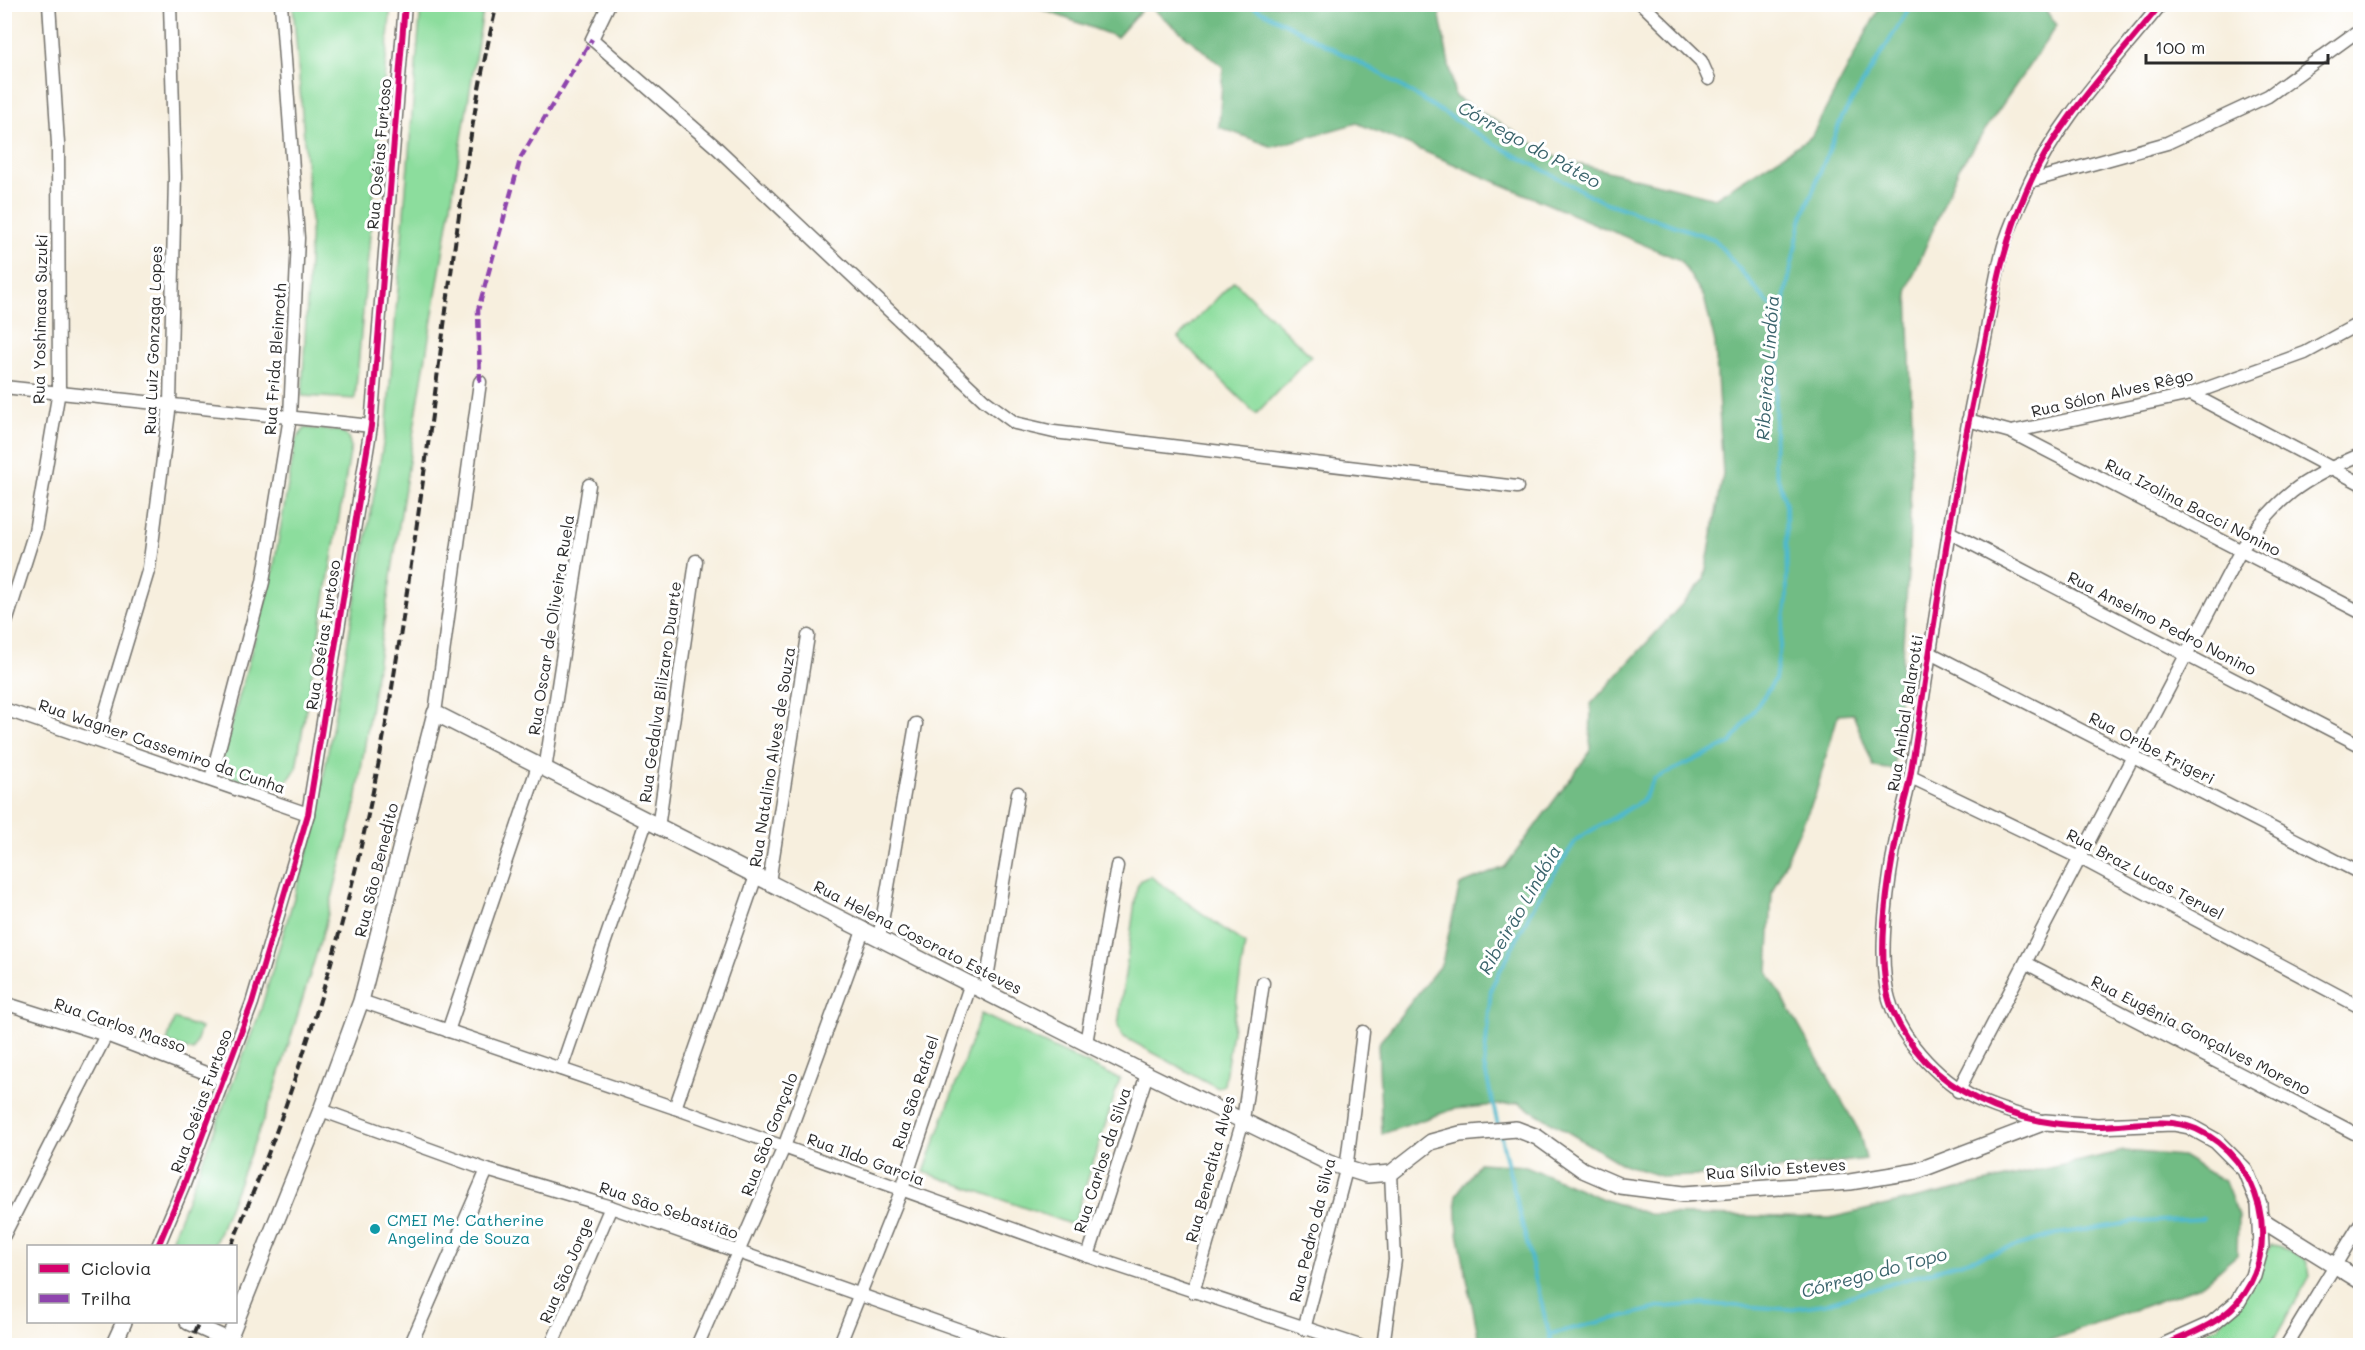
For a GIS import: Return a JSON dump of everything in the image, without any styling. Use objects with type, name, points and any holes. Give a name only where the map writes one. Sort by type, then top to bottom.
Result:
[{"type":"street","name":"Rua Yoshimasa Suzuki","points":[[4,629],[35,531],[59,391],[58,144],[49,4]]},
{"type":"street","name":"Rua Luiz Gonzaga Lopes","points":[[97,740],[149,568],[170,404],[175,177],[170,4]]},
{"type":"street","name":"Rua Frida Bleinroth","points":[[211,779],[263,582],[290,417],[298,238],[281,4]]},
{"type":"street","name":"Rua Oséias Furtoso","points":[[158,1245],[252,1003],[308,814],[370,426],[405,4]]},
{"type":"street","points":[[609,4],[592,39],[717,148],[984,400],[1015,423],[1054,432],[1517,487]]},
{"type":"street","points":[[1642,4],[1701,61],[1709,79]]},
{"type":"street","name":"Rua Anibal Balarotti","points":[[2161,4],[2055,138],[2031,181],[2005,242],[1968,420],[1948,532],[1928,652],[1911,777],[1898,831],[1884,950],[1885,984],[1894,1013],[1908,1039],[1945,1081],[1958,1091],[1996,1109],[2045,1122],[2097,1126],[2173,1123],[2202,1132],[2226,1149],[2245,1170],[2257,1195],[2262,1220],[2258,1264],[2247,1289],[2237,1303],[2212,1324],[2163,1346]]},
{"type":"street","points":[[2031,181],[2167,143],[2268,96],[2355,33]]},
{"type":"street","name":"Rua Sólon Alves Rêgo","points":[[1968,420],[2011,432],[2191,394],[2306,353],[2361,322]]},
{"type":"street","name":"Rua São Benedito","points":[[237,1318],[321,1110],[361,1001],[435,713],[480,382]]},
{"type":"street","points":[[4,387],[59,391],[370,426]]},
{"type":"street","points":[[2191,394],[2361,483]]},
{"type":"street","name":"Rua Izolina Bacci Nonino","points":[[2011,432],[2361,612]]},
{"type":"street","points":[[1958,1091],[2241,550],[2264,516],[2301,483],[2361,455]]},
{"type":"street","name":"Rua Oscar de Oliveira Ruela","points":[[448,1031],[542,768],[589,485]]},
{"type":"street","name":"Rua Anselmo Pedro Nonino","points":[[1948,532],[2361,745]]},
{"type":"street","name":"Rua Gedalva Bilizaro Duarte","points":[[561,1069],[652,825],[696,561]]},
{"type":"street","name":"Rua Natalino Alves de Souza","points":[[675,1108],[762,879],[808,636]]},
{"type":"street","name":"Rua Oribe Frigeri","points":[[1928,652],[2361,873]]},
{"type":"street","name":"Rua Wagner Cassemiro da Cunha","points":[[4,709],[308,814]]},
{"type":"street","name":"Rua Helena Coscrato Esteves","points":[[435,713],[1147,1074],[1346,1170],[1367,1175],[1391,1173]]},
{"type":"street","points":[[879,939],[916,724]]},
{"type":"street","name":"Rua Braz Lucas Teruel","points":[[1911,777],[2080,858],[2361,1007]]},
{"type":"street","points":[[985,990],[1018,793]]},
{"type":"street","points":[[1086,1043],[1117,866]]},
{"type":"street","name":"Rua São Gonçalo","points":[[698,1346],[784,1147],[863,931]]},
{"type":"street","name":"Rua Eugênia Gonçalves Moreno","points":[[2026,963],[2361,1136]]},
{"type":"street","name":"Rua São Rafael","points":[[839,1346],[862,1294],[902,1189],[970,983]]},
{"type":"street","name":"Rua Benedita Alves","points":[[1193,1292],[1243,1120],[1263,983]]},
{"type":"street","name":"Rua Ildo Garcia","points":[[361,1001],[675,1108],[1088,1256],[1360,1346]]},
{"type":"street","name":"Rua Carlos Masso","points":[[4,1003],[106,1035],[224,1080]]},
{"type":"street","name":"Rua Pedro da Silva","points":[[1304,1329],[1346,1170],[1363,1032]]},
{"type":"street","points":[[4,1235],[106,1035]]},
{"type":"street","name":"Rua Carlos da Silva","points":[[1088,1256],[1147,1074]]},
{"type":"street","name":"Rua São Sebastião","points":[[321,1110],[488,1170],[611,1207],[862,1294],[985,1342],[1005,1346]]},
{"type":"street","name":"Rua Sílvio Esteves","points":[[1391,1173],[1431,1142],[1460,1134],[1516,1129],[1537,1137],[1583,1170],[1620,1186],[1684,1194],[1850,1182],[1917,1171],[2045,1122]]},
{"type":"street","points":[[410,1346],[488,1170]]},
{"type":"street","points":[[1383,1346],[1395,1260],[1391,1173]]},
{"type":"street","name":"Rua São Jorge","points":[[551,1346],[611,1207]]},
{"type":"street","points":[[2262,1220],[2361,1281]]},
{"type":"street","points":[[2286,1346],[2361,1224]]},
{"type":"street","points":[[113,1346],[124,1323]]},
{"type":"street","points":[[190,1323],[227,1343]]},
{"type":"street","name":"Rua São Benedito","points":[[227,1343],[235,1323]]},
{"type":"green space","points":[[293,5],[391,5],[355,399],[302,396],[311,222]]},
{"type":"green space","points":[[421,5],[484,5],[417,410],[355,808],[324,929],[274,1092],[214,1245],[169,1245],[260,1012],[314,830],[387,422]]},
{"type":"green space","points":[[1030,5],[1146,5],[1117,37]]},
{"type":"green space","points":[[1148,5],[1428,5],[1439,11],[1455,97],[1559,159],[1715,198],[1811,137],[1881,5],[2041,5],[2057,25],[1959,168],[1908,288],[1912,425],[1909,559],[1894,770],[1874,767],[1853,714],[1838,715],[1815,796],[1772,892],[1768,972],[1859,1131],[1866,1159],[1735,1175],[1663,1177],[1620,1163],[1519,1103],[1454,1109],[1382,1134],[1378,1044],[1442,963],[1460,885],[1505,867],[1590,752],[1591,704],[1704,580],[1723,474],[1715,343],[1704,297],[1680,260],[1357,123],[1273,147],[1219,127],[1223,67]]},
{"type":"green space","points":[[1234,281],[1311,356],[1256,414],[1178,338]]},
{"type":"green space","points":[[305,428],[339,431],[348,437],[351,447],[296,768],[282,785],[265,787],[225,775],[219,771],[273,571],[296,439]]},
{"type":"green space","points":[[1150,876],[1245,944],[1224,1085],[1218,1088],[1122,1036],[1118,1026],[1137,887],[1141,880]]},
{"type":"green space","points":[[981,1014],[1120,1079],[1073,1225],[924,1172]]},
{"type":"green space","points":[[174,1019],[201,1028],[193,1051],[167,1042]]},
{"type":"green space","points":[[2124,1151],[2182,1156],[2225,1182],[2238,1215],[2237,1255],[2200,1286],[2037,1345],[1480,1345],[1458,1233],[1456,1195],[1479,1163],[1526,1166],[1603,1199],[1649,1214],[1830,1218]]},
{"type":"green space","points":[[2271,1245],[2279,1246],[2306,1260],[2310,1276],[2271,1345],[2175,1346],[2218,1327]]},
{"type":"waterway","name":"Córrego do Páteo","points":[[1248,4],[1381,74],[1491,142],[1601,201],[1714,239],[1768,303],[1784,317]]},
{"type":"waterway","name":"Ribeirão Lindóia","points":[[1498,1125],[1484,1066],[1491,988],[1537,900],[1577,839],[1643,800],[1654,779],[1731,743],[1775,680],[1787,599],[1786,505],[1774,464],[1776,386],[1786,292],[1801,221],[1842,117],[1912,4]]},
{"type":"waterway","name":"Ribeirão Lindóia","points":[[1500,1133],[1552,1346]]},
{"type":"waterway","name":"Córrego do Topo","points":[[1550,1334],[1662,1307],[1705,1304],[1788,1309],[1824,1304],[2056,1234],[2137,1222],[2203,1219]]},
{"type":"railway","points":[[231,1245],[283,1112],[328,975],[347,905],[378,765],[422,491],[469,146],[497,4]]},
{"type":"railway","points":[[188,1346],[199,1323]]},
{"type":"marked path","points":[[480,382],[478,310],[521,157],[592,39]]},
{"type":"cycle path","points":[[158,1245],[183,1187],[252,1003],[308,814],[371,426],[405,4]]},
{"type":"cycle path","points":[[2161,4],[2087,94],[2053,142],[2026,192],[2005,253],[1971,408],[1952,512],[1911,772],[1890,872],[1883,945],[1887,990],[1892,1009],[1907,1038],[1927,1063],[1951,1083],[1978,1100],[2007,1112],[2071,1125],[2103,1126],[2150,1123],[2185,1125],[2219,1143],[2237,1161],[2250,1183],[2259,1207],[2262,1232],[2260,1257],[2251,1281],[2237,1303],[2221,1317],[2163,1346]]},
{"type":"place","name":"CMEI Me. Catherine Angelina de Souza","points":[[375,1229]]}]
